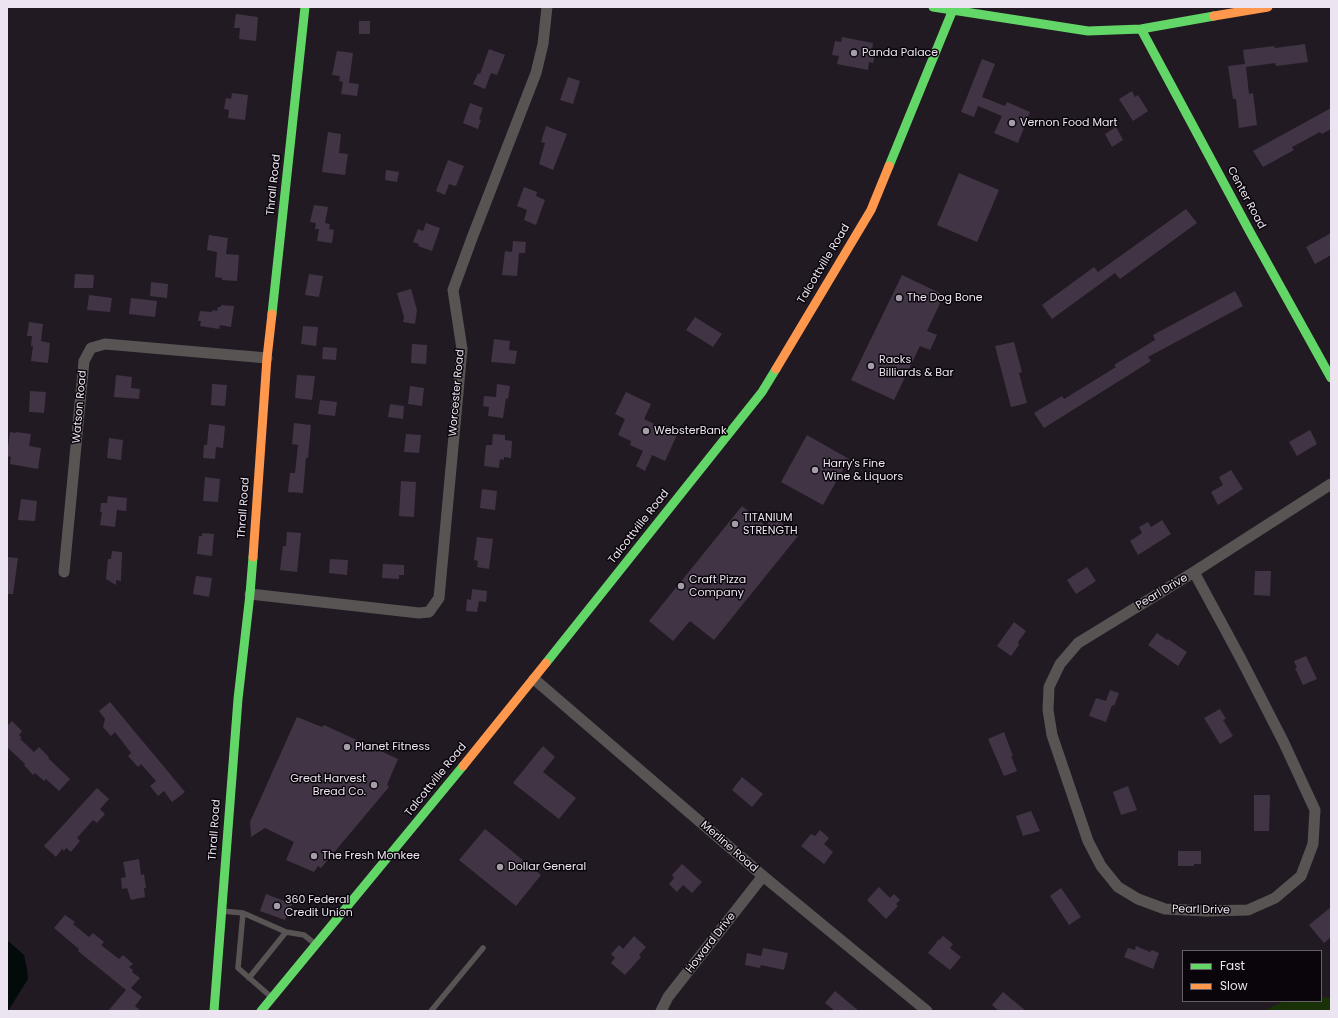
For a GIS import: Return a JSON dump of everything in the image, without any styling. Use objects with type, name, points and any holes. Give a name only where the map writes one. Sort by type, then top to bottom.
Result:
[{"type":"street","name":"Thrall Road","points":[[214,1011],[238,699],[250,594],[267,358],[305,7]]},
{"type":"street","name":"Worcester Road","points":[[250,594],[419,613],[429,612],[439,598],[462,349],[453,290],[536,73],[543,44],[547,7]]},
{"type":"street","points":[[933,7],[1088,31],[1141,29],[1268,7]]},
{"type":"street","name":"Talcottville Road","points":[[261,1011],[534,680],[762,392],[871,210],[953,9]]},
{"type":"street","name":"Center Road","points":[[1141,29],[1250,232],[1331,378]]},
{"type":"street","name":"Watson Road","points":[[64,572],[84,361],[91,348],[105,344],[267,358]]},
{"type":"street","name":"Pearl Drive","points":[[1194,572],[1283,741],[1315,810],[1313,844],[1301,876],[1275,898],[1248,910],[1206,911],[1165,909],[1138,899],[1118,887],[1101,866],[1088,841],[1052,735],[1048,710],[1049,687],[1060,664],[1078,643],[1194,572],[1331,484]]},
{"type":"street","name":"Merline Road","points":[[534,680],[763,876],[927,1011]]},
{"type":"street","name":"Howard Drive","points":[[661,1011],[668,997],[763,876]]},
{"type":"lane","points":[[222,911],[243,913],[286,932],[304,935],[316,945]]},
{"type":"lane","points":[[243,913],[238,968],[272,997]]},
{"type":"lane","points":[[249,978],[286,932]]},
{"type":"lane","points":[[431,1011],[483,948]]},
{"type":"green space","points":[[1322,997],[1331,998],[1331,1011],[1263,1011],[1283,1002],[1322,1002]]},
{"type":"shaded area","points":[[7,940],[24,955],[28,979],[8,1011]]},
{"type":"building","points":[[236,14],[258,17],[256,41],[239,39],[240,28],[234,28]]},
{"type":"building","points":[[359,21],[370,21],[370,34],[359,34]]},
{"type":"building","name":"Panda Palace","points":[[842,37],[873,43],[872,50],[876,51],[873,63],[869,62],[868,70],[837,64],[839,56],[832,55],[835,41],[841,42]]},
{"type":"building","points":[[1305,44],[1308,62],[1276,66],[1275,63],[1246,67],[1249,94],[1253,93],[1257,125],[1239,128],[1236,99],[1233,99],[1228,66],[1245,64],[1243,50]]},
{"type":"building","points":[[489,49],[505,55],[497,75],[491,73],[485,89],[473,84],[478,73],[480,74]]},
{"type":"building","points":[[337,51],[353,53],[349,83],[339,81],[340,76],[332,75]]},
{"type":"building","points":[[982,59],[995,64],[982,97],[1005,106],[1007,102],[1030,112],[1018,143],[994,133],[1002,116],[978,106],[974,117],[961,112]]},
{"type":"building","points":[[568,77],[580,81],[573,104],[560,100]]},
{"type":"building","points":[[343,82],[359,84],[357,96],[341,94]]},
{"type":"building","points":[[1132,91],[1135,97],[1138,95],[1148,111],[1133,121],[1119,99]]},
{"type":"building","points":[[232,93],[248,95],[245,120],[228,118],[229,110],[224,109],[226,98],[231,99]]},
{"type":"building","points":[[470,103],[483,108],[479,119],[481,120],[478,129],[463,123]]},
{"type":"building","points":[[1331,108],[1331,129],[1322,134],[1320,132],[1292,147],[1294,150],[1263,167],[1253,151]]},
{"type":"building","points":[[546,126],[567,134],[553,170],[539,164],[545,143],[541,142]]},
{"type":"building","points":[[1116,127],[1123,140],[1112,147],[1105,134]]},
{"type":"building","points":[[328,132],[341,134],[339,153],[348,154],[345,175],[322,172]]},
{"type":"building","points":[[448,160],[464,166],[456,186],[449,184],[445,195],[436,191]]},
{"type":"building","points":[[386,170],[399,172],[397,182],[385,180]]},
{"type":"building","points":[[959,173],[999,190],[977,242],[937,225]]},
{"type":"building","points":[[524,187],[537,192],[536,196],[545,200],[536,225],[524,220],[527,210],[517,206]]},
{"type":"building","points":[[314,205],[328,207],[325,223],[330,224],[329,229],[334,230],[332,243],[317,241],[319,229],[315,229],[316,223],[310,222]]},
{"type":"building","points":[[1186,209],[1197,223],[1120,279],[1115,273],[1052,319],[1042,305],[1094,267],[1098,272]]},
{"type":"building","points":[[426,223],[440,228],[432,251],[418,246],[419,244],[413,242],[418,229],[423,231]]},
{"type":"building","points":[[1331,233],[1331,255],[1315,264],[1306,247]]},
{"type":"building","points":[[209,235],[228,238],[226,254],[239,255],[237,281],[222,280],[222,278],[215,277],[217,252],[207,250]]},
{"type":"building","points":[[513,241],[526,242],[525,253],[519,253],[517,276],[502,275],[505,251],[512,252]]},
{"type":"building","points":[[75,274],[94,275],[93,288],[74,288]]},
{"type":"building","points":[[309,274],[323,276],[319,297],[305,295]]},
{"type":"building","points":[[902,275],[944,295],[927,331],[937,335],[930,350],[920,346],[894,400],[851,380]]},
{"type":"building","points":[[151,282],[168,284],[167,298],[150,296]]},
{"type":"building","points":[[411,289],[417,310],[415,324],[403,322],[404,317],[397,293]]},
{"type":"building","points":[[1235,291],[1243,306],[1148,357],[1151,361],[1044,428],[1034,413],[1062,396],[1064,399],[1116,367],[1114,365],[1155,340],[1153,335]]},
{"type":"building","points":[[89,295],[112,298],[110,312],[87,310]]},
{"type":"building","points":[[131,298],[157,301],[155,317],[129,314]]},
{"type":"building","points":[[221,305],[234,306],[231,327],[220,325],[219,329],[200,326],[201,321],[198,321],[200,311],[217,311],[218,307],[221,307]]},
{"type":"building","points":[[695,317],[722,334],[713,347],[686,330]]},
{"type":"building","points":[[29,322],[43,324],[41,341],[50,343],[48,363],[31,361],[33,346],[31,346],[32,336],[27,336]]},
{"type":"building","points":[[303,326],[318,327],[316,346],[301,344]]},
{"type":"building","points":[[494,339],[510,341],[509,350],[517,351],[515,364],[491,362]]},
{"type":"building","points":[[1014,342],[1022,372],[1019,373],[1027,403],[1011,407],[995,346]]},
{"type":"building","points":[[412,344],[427,345],[426,364],[411,363]]},
{"type":"building","points":[[323,347],[337,348],[336,360],[322,359]]},
{"type":"building","points":[[116,375],[132,377],[131,388],[140,389],[139,399],[114,397]]},
{"type":"building","points":[[297,375],[315,376],[312,400],[295,398]]},
{"type":"building","points":[[212,384],[227,385],[225,406],[211,405]]},
{"type":"building","points":[[497,384],[510,386],[508,399],[506,398],[503,418],[488,416],[489,407],[483,406],[484,396],[496,397]]},
{"type":"building","points":[[410,386],[424,388],[422,406],[408,404]]},
{"type":"building","points":[[30,391],[46,392],[44,413],[29,412]]},
{"type":"building","name":"WebsterBank","points":[[626,392],[651,404],[644,419],[662,428],[664,424],[673,429],[672,432],[677,435],[665,461],[652,455],[645,471],[636,466],[643,451],[630,445],[631,441],[618,435],[625,419],[615,414]]},
{"type":"building","points":[[320,400],[337,402],[335,416],[318,414]]},
{"type":"building","points":[[390,404],[404,406],[403,419],[388,417]]},
{"type":"building","points":[[294,423],[311,425],[303,493],[288,492],[290,473],[295,473],[298,445],[292,444]]},
{"type":"building","points":[[209,424],[225,426],[223,448],[216,447],[215,459],[203,458],[204,445],[207,445]]},
{"type":"building","points":[[1310,430],[1317,444],[1297,456],[1289,442]]},
{"type":"building","points":[[10,432],[31,434],[29,446],[41,448],[38,469],[10,464],[11,457],[7,455]]},
{"type":"building","points":[[406,434],[421,435],[419,453],[404,452]]},
{"type":"building","points":[[493,434],[505,435],[505,440],[512,441],[511,458],[504,457],[504,460],[500,459],[499,468],[484,466],[486,445],[492,445]]},
{"type":"building","name":"Harry's Fine Wine & Liquors","points":[[807,435],[849,459],[823,505],[781,482]]},
{"type":"building","points":[[109,438],[123,440],[121,460],[107,458]]},
{"type":"building","points":[[1231,470],[1243,489],[1218,505],[1211,492],[1223,485],[1219,477]]},
{"type":"building","points":[[205,477],[220,479],[218,502],[203,501]]},
{"type":"building","points":[[401,481],[416,482],[414,517],[399,516]]},
{"type":"building","points":[[482,489],[497,491],[495,510],[480,508]]},
{"type":"building","points":[[108,496],[127,498],[126,511],[117,510],[115,527],[100,525],[102,512],[100,512],[101,503],[107,503]]},
{"type":"building","points":[[21,499],[37,501],[35,521],[18,520]]},
{"type":"building","points":[[742,506],[766,526],[773,516],[798,536],[714,640],[690,621],[673,641],[649,621]]},
{"type":"building","points":[[1162,520],[1171,534],[1138,555],[1130,541],[1142,533],[1139,527],[1148,522],[1151,527]]},
{"type":"building","points":[[287,532],[301,533],[297,572],[280,570],[283,546],[286,546]]},
{"type":"building","points":[[202,533],[214,534],[212,556],[197,554],[199,536],[202,536]]},
{"type":"building","points":[[477,537],[493,539],[489,569],[477,567],[478,561],[474,560]]},
{"type":"building","points":[[112,551],[122,552],[121,581],[116,580],[116,585],[106,579],[108,559],[111,559]]},
{"type":"building","points":[[7,557],[18,558],[13,594],[7,594]]},
{"type":"building","points":[[330,559],[348,560],[347,575],[329,573]]},
{"type":"building","points":[[383,564],[404,565],[404,575],[399,575],[399,579],[382,578]]},
{"type":"building","points":[[1087,567],[1096,581],[1076,594],[1067,580]]},
{"type":"building","points":[[1255,571],[1271,571],[1270,596],[1254,595]]},
{"type":"building","points":[[196,576],[212,578],[209,597],[193,594]]},
{"type":"building","points":[[472,589],[487,591],[486,602],[479,601],[477,612],[466,611],[467,599],[471,600]]},
{"type":"building","points":[[1014,622],[1026,631],[1018,642],[1019,645],[1011,656],[997,646]]},
{"type":"building","points":[[1157,633],[1187,652],[1178,666],[1148,645]]},
{"type":"building","points":[[1306,656],[1317,679],[1303,685],[1295,668],[1297,668],[1294,661]]},
{"type":"building","points":[[1110,690],[1119,693],[1114,706],[1112,705],[1106,722],[1089,716],[1096,698],[1106,701]]},
{"type":"building","points":[[110,702],[185,792],[172,802],[164,791],[158,796],[150,786],[156,781],[141,764],[138,767],[128,756],[131,753],[115,732],[111,736],[103,727],[105,719],[99,711]]},
{"type":"building","points":[[1220,709],[1226,719],[1223,720],[1233,736],[1220,744],[1204,718]]},
{"type":"building","points":[[297,717],[322,727],[324,725],[398,759],[387,785],[389,787],[321,868],[318,866],[314,872],[286,860],[294,842],[265,828],[251,837],[250,822]]},
{"type":"building","points":[[12,721],[22,731],[19,735],[22,738],[20,739],[34,752],[39,747],[70,779],[59,791],[46,779],[44,781],[35,773],[33,775],[24,765],[25,764],[7,747],[7,726]]},
{"type":"building","points":[[1004,732],[1017,771],[1004,776],[988,739]]},
{"type":"building","points":[[543,746],[555,757],[543,772],[576,798],[559,819],[513,783]]},
{"type":"building","points":[[742,777],[763,794],[752,807],[732,790]]},
{"type":"building","points":[[1128,786],[1137,810],[1121,815],[1113,792]]},
{"type":"building","points":[[97,788],[109,799],[100,809],[105,814],[97,823],[93,820],[77,838],[80,841],[71,852],[66,848],[64,851],[62,849],[56,857],[44,846]]},
{"type":"building","points":[[1254,795],[1270,795],[1269,831],[1254,831]]},
{"type":"building","points":[[1031,811],[1040,831],[1023,836],[1016,816]]},
{"type":"building","name":"Dollar General","points":[[485,829],[541,875],[516,906],[459,860]]},
{"type":"building","points":[[820,830],[829,838],[824,844],[833,852],[824,864],[801,846],[811,834],[815,836]]},
{"type":"building","points":[[1178,851],[1201,851],[1201,864],[1194,864],[1194,866],[1178,866]]},
{"type":"building","points":[[139,859],[141,875],[144,874],[146,888],[144,888],[145,897],[131,900],[127,888],[122,889],[121,878],[126,877],[123,862]]},
{"type":"building","points":[[682,864],[702,882],[692,893],[683,885],[677,892],[669,884],[674,878],[672,875]]},
{"type":"building","points":[[879,887],[890,898],[894,894],[900,900],[896,904],[898,906],[886,919],[867,900]]},
{"type":"building","points":[[1061,888],[1081,917],[1069,925],[1050,896]]},
{"type":"building","points":[[266,894],[292,904],[285,920],[260,911]]},
{"type":"building","points":[[1331,907],[1331,937],[1324,943],[1309,925]]},
{"type":"building","points":[[65,915],[75,922],[73,924],[89,937],[93,933],[104,942],[101,945],[119,959],[123,955],[133,964],[129,967],[133,970],[132,972],[140,978],[131,988],[142,997],[135,1006],[141,1011],[108,1011],[126,990],[78,951],[79,949],[54,928]]},
{"type":"building","points":[[634,936],[646,947],[639,955],[641,957],[625,975],[611,963],[615,958],[611,954],[619,945],[623,949]]},
{"type":"building","points":[[943,936],[953,944],[950,948],[961,957],[950,970],[928,953]]},
{"type":"building","points":[[1136,946],[1150,952],[1152,950],[1159,953],[1153,969],[1124,957],[1128,948],[1135,950]]},
{"type":"building","points":[[763,948],[788,953],[784,970],[761,965],[760,968],[745,965],[747,953],[761,956]]},
{"type":"building","points":[[835,991],[859,1011],[835,1011],[825,1003]]},
{"type":"building","points":[[1003,992],[1026,1011],[999,1011],[992,1005]]},
{"type":"traffic: fast","points":[[272,314],[305,7]]},
{"type":"traffic: fast","points":[[933,7],[1088,31],[1141,29],[1214,16]]},
{"type":"traffic: fast","points":[[889,166],[954,7]]},
{"type":"traffic: fast","points":[[1141,29],[1250,232],[1331,378]]},
{"type":"traffic: fast","points":[[546,663],[762,392],[776,369]]},
{"type":"traffic: fast","points":[[214,1011],[238,699],[253,557]]},
{"type":"traffic: fast","points":[[261,1011],[463,766]]},
{"type":"traffic: slow","points":[[1214,16],[1268,7]]},
{"type":"traffic: slow","points":[[776,369],[871,210],[889,166]]},
{"type":"traffic: slow","points":[[253,557],[267,358],[272,314]]},
{"type":"traffic: slow","points":[[463,766],[546,663]]},
{"type":"place","name":"Panda Palace","points":[[854,53]]},
{"type":"place","name":"Vernon Food Mart","points":[[1012,123]]},
{"type":"place","name":"The Dog Bone","points":[[899,298]]},
{"type":"place","name":"Racks Billiards & Bar","points":[[871,366]]},
{"type":"place","name":"WebsterBank","points":[[646,431]]},
{"type":"place","name":"Harry's Fine Wine & Liquors","points":[[815,470]]},
{"type":"place","name":"TITANIUM STRENGTH","points":[[735,524]]},
{"type":"place","name":"Craft Pizza Company","points":[[681,586]]},
{"type":"place","name":"Planet Fitness","points":[[347,747]]},
{"type":"place","name":"Great Harvest Bread Co.","points":[[374,785]]},
{"type":"place","name":"The Fresh Monkee","points":[[314,856]]},
{"type":"place","name":"Dollar General","points":[[500,867]]},
{"type":"place","name":"360 Federal Credit Union","points":[[277,906]]}]
